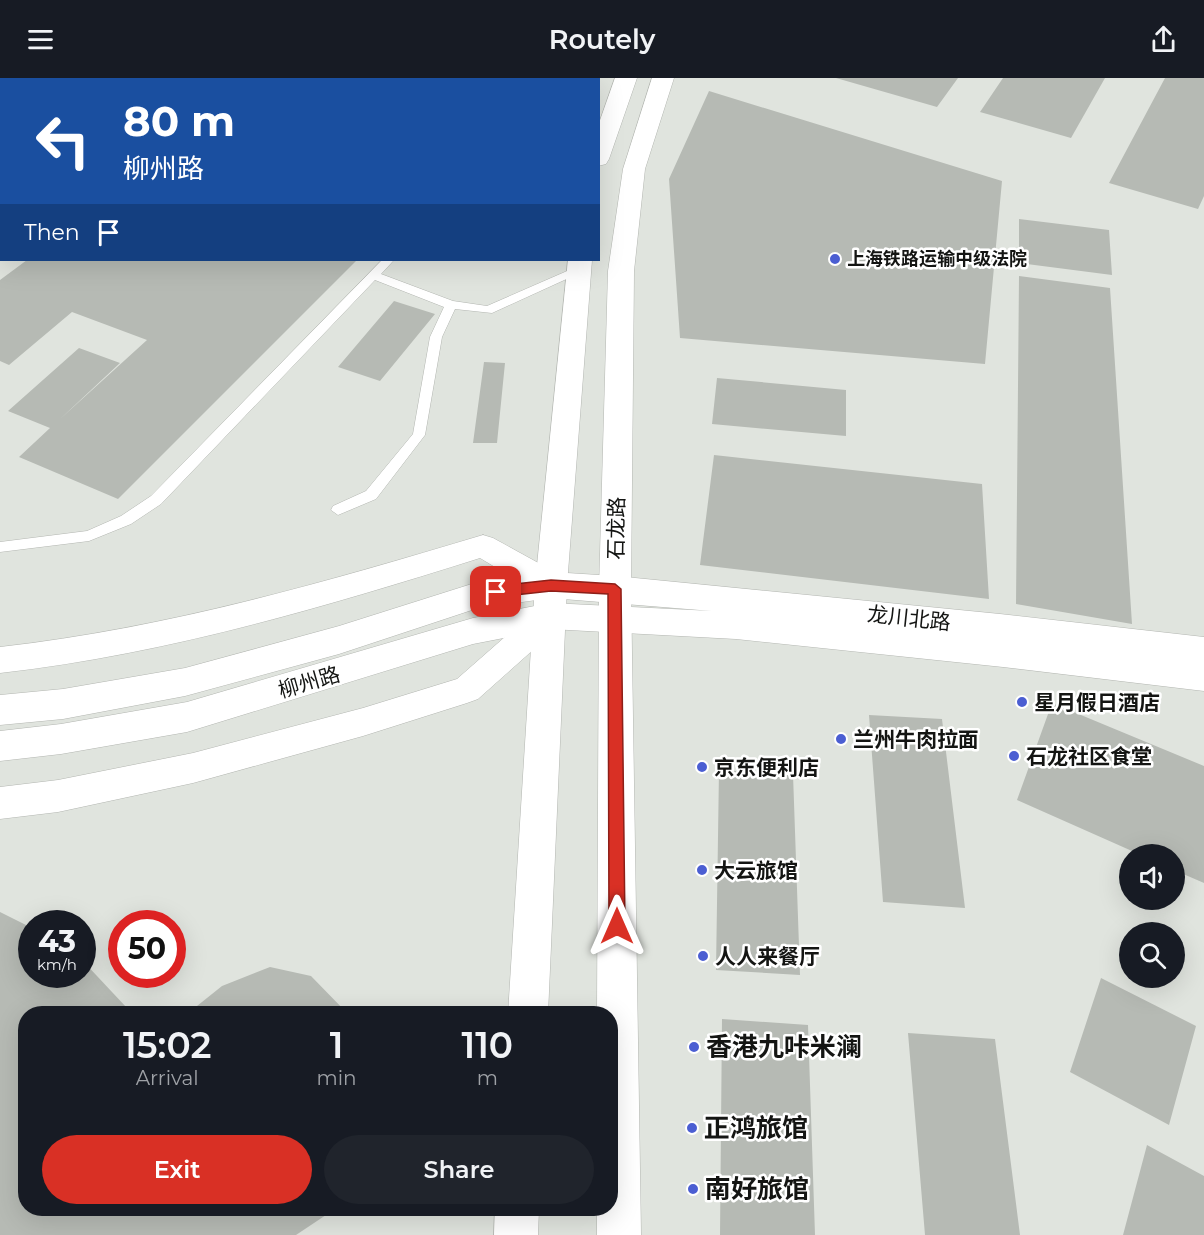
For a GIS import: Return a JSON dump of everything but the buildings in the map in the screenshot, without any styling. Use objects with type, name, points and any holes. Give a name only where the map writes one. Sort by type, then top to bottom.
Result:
[{"type":"main road","points":[[600,153],[626,78]]},
{"type":"main road","name":"石龙路","points":[[618,1006],[615,604],[621,271],[634,169],[663,78]]},
{"type":"main road","points":[[528,1006],[551,601],[579,265]]},
{"type":"main road","name":"柳州路","points":[[0,710],[63,704],[185,682],[339,640],[478,595],[615,604]]},
{"type":"main road","name":"柳州路","points":[[0,746],[61,739],[187,717],[473,631],[551,601]]},
{"type":"main road","name":"龙川北路","points":[[615,604],[1000,627],[1204,651]]},
{"type":"main road","name":"龙川北路","points":[[615,604],[771,630],[1003,653],[1204,677]]},
{"type":"main road","name":"石龙路","points":[[618,1077],[619,1235]]},
{"type":"main road","points":[[516,1235],[517,1216]]},
{"type":"street","points":[[0,660],[63,654],[179,632],[325,595],[483,546],[551,601],[466,689],[363,722],[194,768],[58,796],[0,803]]},
{"type":"lane","points":[[0,547],[59,542],[89,536],[126,520],[156,500],[387,261]]},
{"type":"lane","points":[[373,275],[451,305],[488,310],[579,265]]},
{"type":"lane","points":[[338,510],[371,495],[419,435],[436,337],[451,305]]},
{"type":"lane","points":[[0,535],[59,542]]},
{"type":"place","name":"上海铁路运输中级法院","points":[[835,259]]},
{"type":"place","name":"星月假日酒店","points":[[1022,702]]},
{"type":"place","name":"兰州牛肉拉面","points":[[841,739]]},
{"type":"place","name":"石龙社区食堂","points":[[1014,756]]},
{"type":"place","name":"京东便利店","points":[[702,767]]},
{"type":"place","name":"大云旅馆","points":[[702,870]]},
{"type":"place","name":"人人来餐厅","points":[[703,956]]},
{"type":"place","name":"香港九咔米澜","points":[[694,1047]]},
{"type":"place","name":"正鸿旅馆","points":[[692,1128]]},
{"type":"place","name":"南好旅馆","points":[[693,1189]]},
{"type":"route","points":[[496,592],[551,585],[615,589],[617,926]]}]
